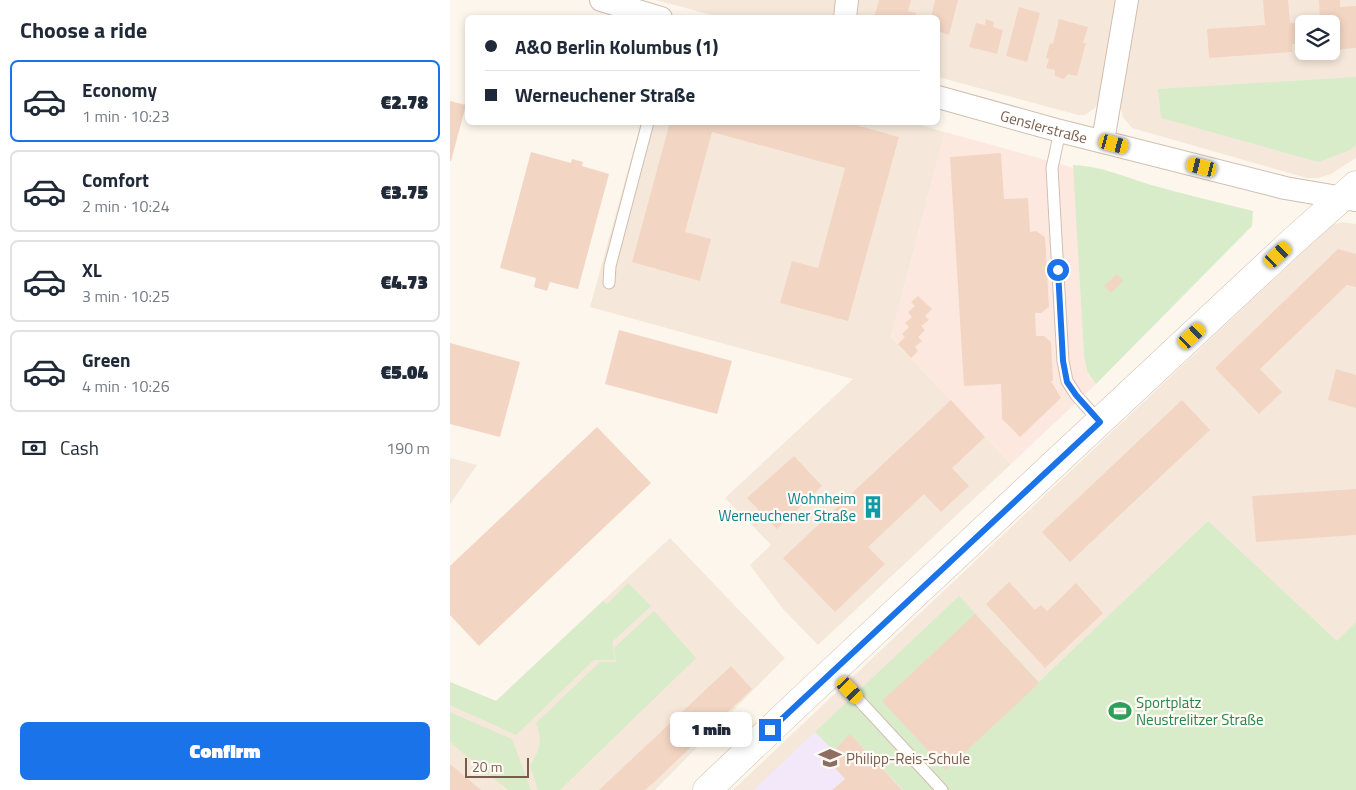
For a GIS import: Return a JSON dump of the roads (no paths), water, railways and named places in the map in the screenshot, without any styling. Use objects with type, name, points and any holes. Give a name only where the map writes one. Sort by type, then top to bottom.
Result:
[{"type":"street","points":[[601,0],[651,15]]},
{"type":"street","points":[[845,15],[847,0]]},
{"type":"street","points":[[1103,141],[1127,0]]},
{"type":"street","name":"Genslerstraße","points":[[940,98],[1060,131],[1285,188],[1351,194]]},
{"type":"street","points":[[707,790],[1293,241],[1351,194]]},
{"type":"lane","points":[[609,283],[610,266],[647,125]]},
{"type":"lane","points":[[1060,131],[1052,168],[1063,361],[1067,382],[1100,422]]},
{"type":"lane","points":[[832,671],[942,790]]},
{"type":"place","name":"Wohnheim Werneuchener Straße","points":[[873,507]]},
{"type":"place","name":"Sportplatz Neustrelitzer Straße","points":[[1120,711]]},
{"type":"place","name":"Philipp-Reis-Schule","points":[[830,758]]}]
